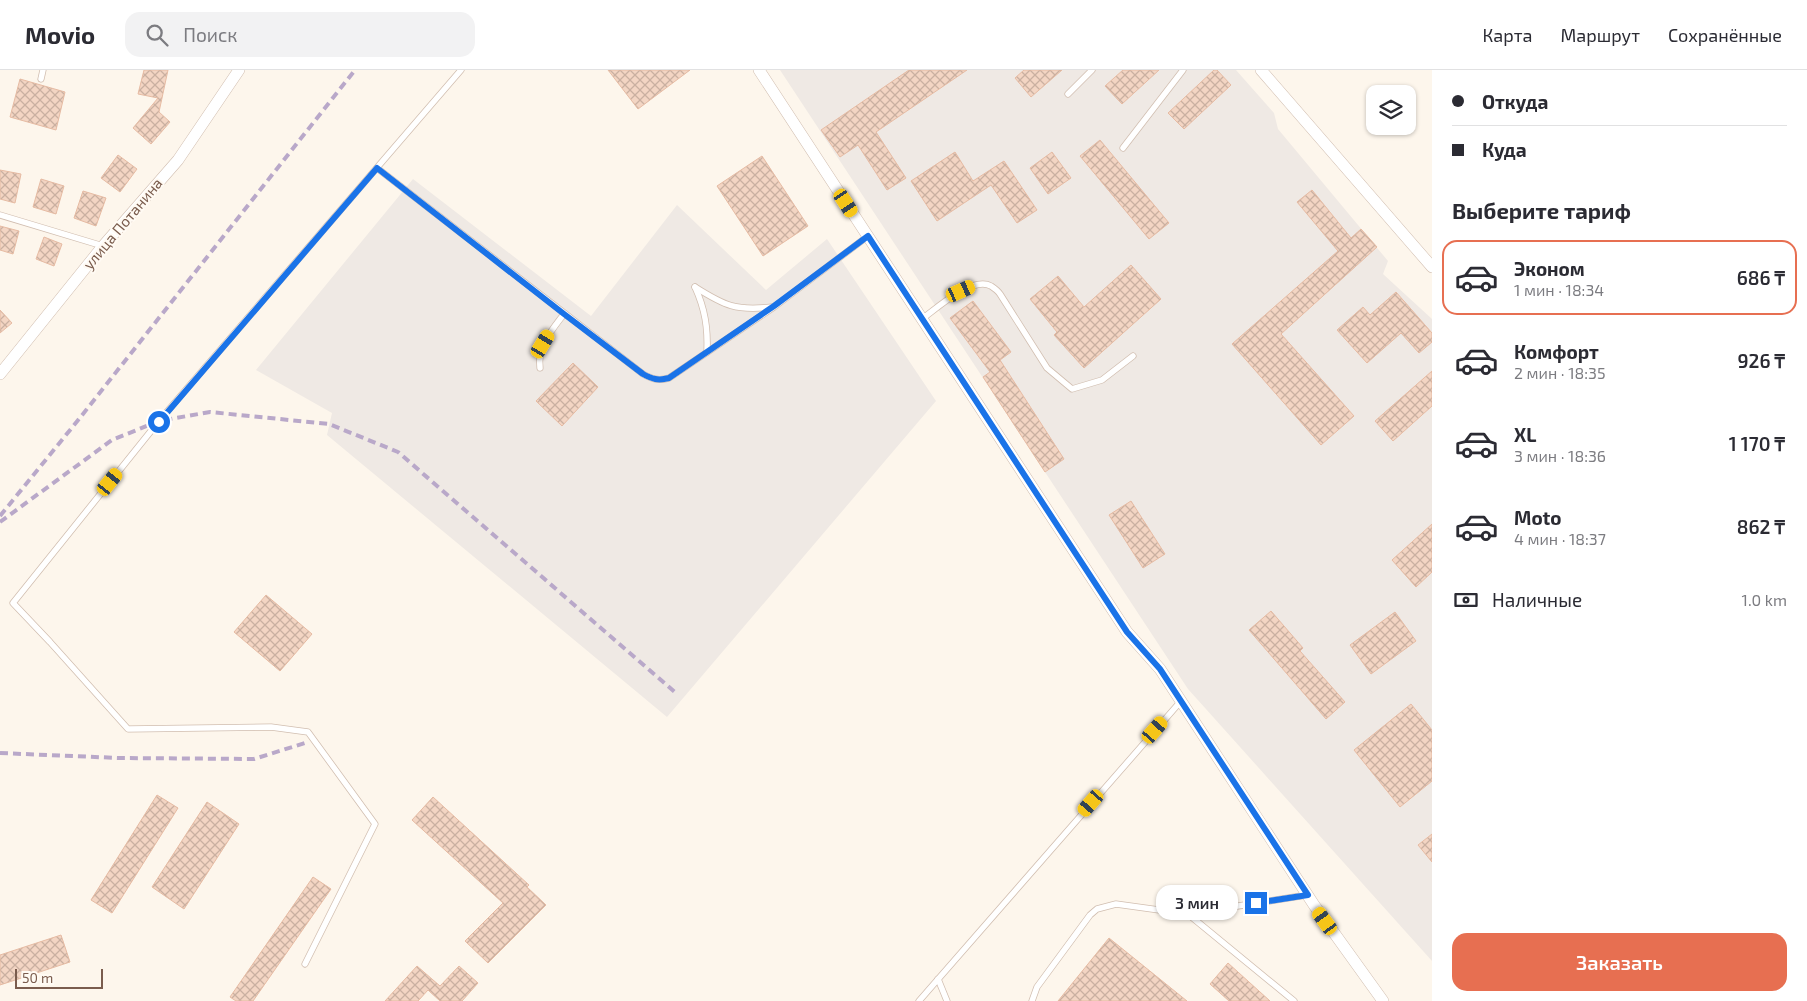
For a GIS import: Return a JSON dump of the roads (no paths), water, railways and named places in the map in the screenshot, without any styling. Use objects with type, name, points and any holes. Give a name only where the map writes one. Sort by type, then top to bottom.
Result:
[{"type":"street","name":"улица Потанина","points":[[0,374],[103,246],[178,160],[239,70]]},
{"type":"street","points":[[759,70],[1127,632],[1160,669],[1308,895],[1383,1001]]},
{"type":"street","points":[[1262,70],[1432,267]]},
{"type":"lane","points":[[41,79],[43,70]]},
{"type":"lane","points":[[305,964],[375,824],[308,732],[271,727],[128,729],[50,642],[13,604],[159,422],[461,70]]},
{"type":"lane","points":[[1068,94],[1092,70]]},
{"type":"lane","points":[[1123,148],[1183,70]]},
{"type":"lane","points":[[377,168],[564,314],[643,374],[653,379],[662,380],[669,378],[774,306],[868,236]]},
{"type":"lane","points":[[0,215],[103,246]]},
{"type":"lane","points":[[922,319],[961,291],[978,284],[990,285],[1000,294],[1047,368],[1072,389],[1102,380],[1133,356]]},
{"type":"lane","points":[[707,352],[708,332],[705,316],[695,287],[734,308],[751,310],[774,306]]},
{"type":"lane","points":[[540,368],[539,358],[543,344],[564,314]]},
{"type":"lane","points":[[919,1001],[1181,701]]},
{"type":"lane","points":[[1032,1001],[1037,987],[1083,924],[1097,909],[1116,904],[1188,914],[1308,895]]},
{"type":"lane","points":[[1188,914],[1294,1001]]},
{"type":"lane","points":[[938,979],[948,1001]]},
{"type":"railway","points":[[0,516],[355,70]]},
{"type":"railway","points":[[0,522],[112,440],[159,421],[210,412],[329,424],[398,452],[677,694]]},
{"type":"railway","points":[[0,753],[119,758],[254,759],[305,743]]}]
